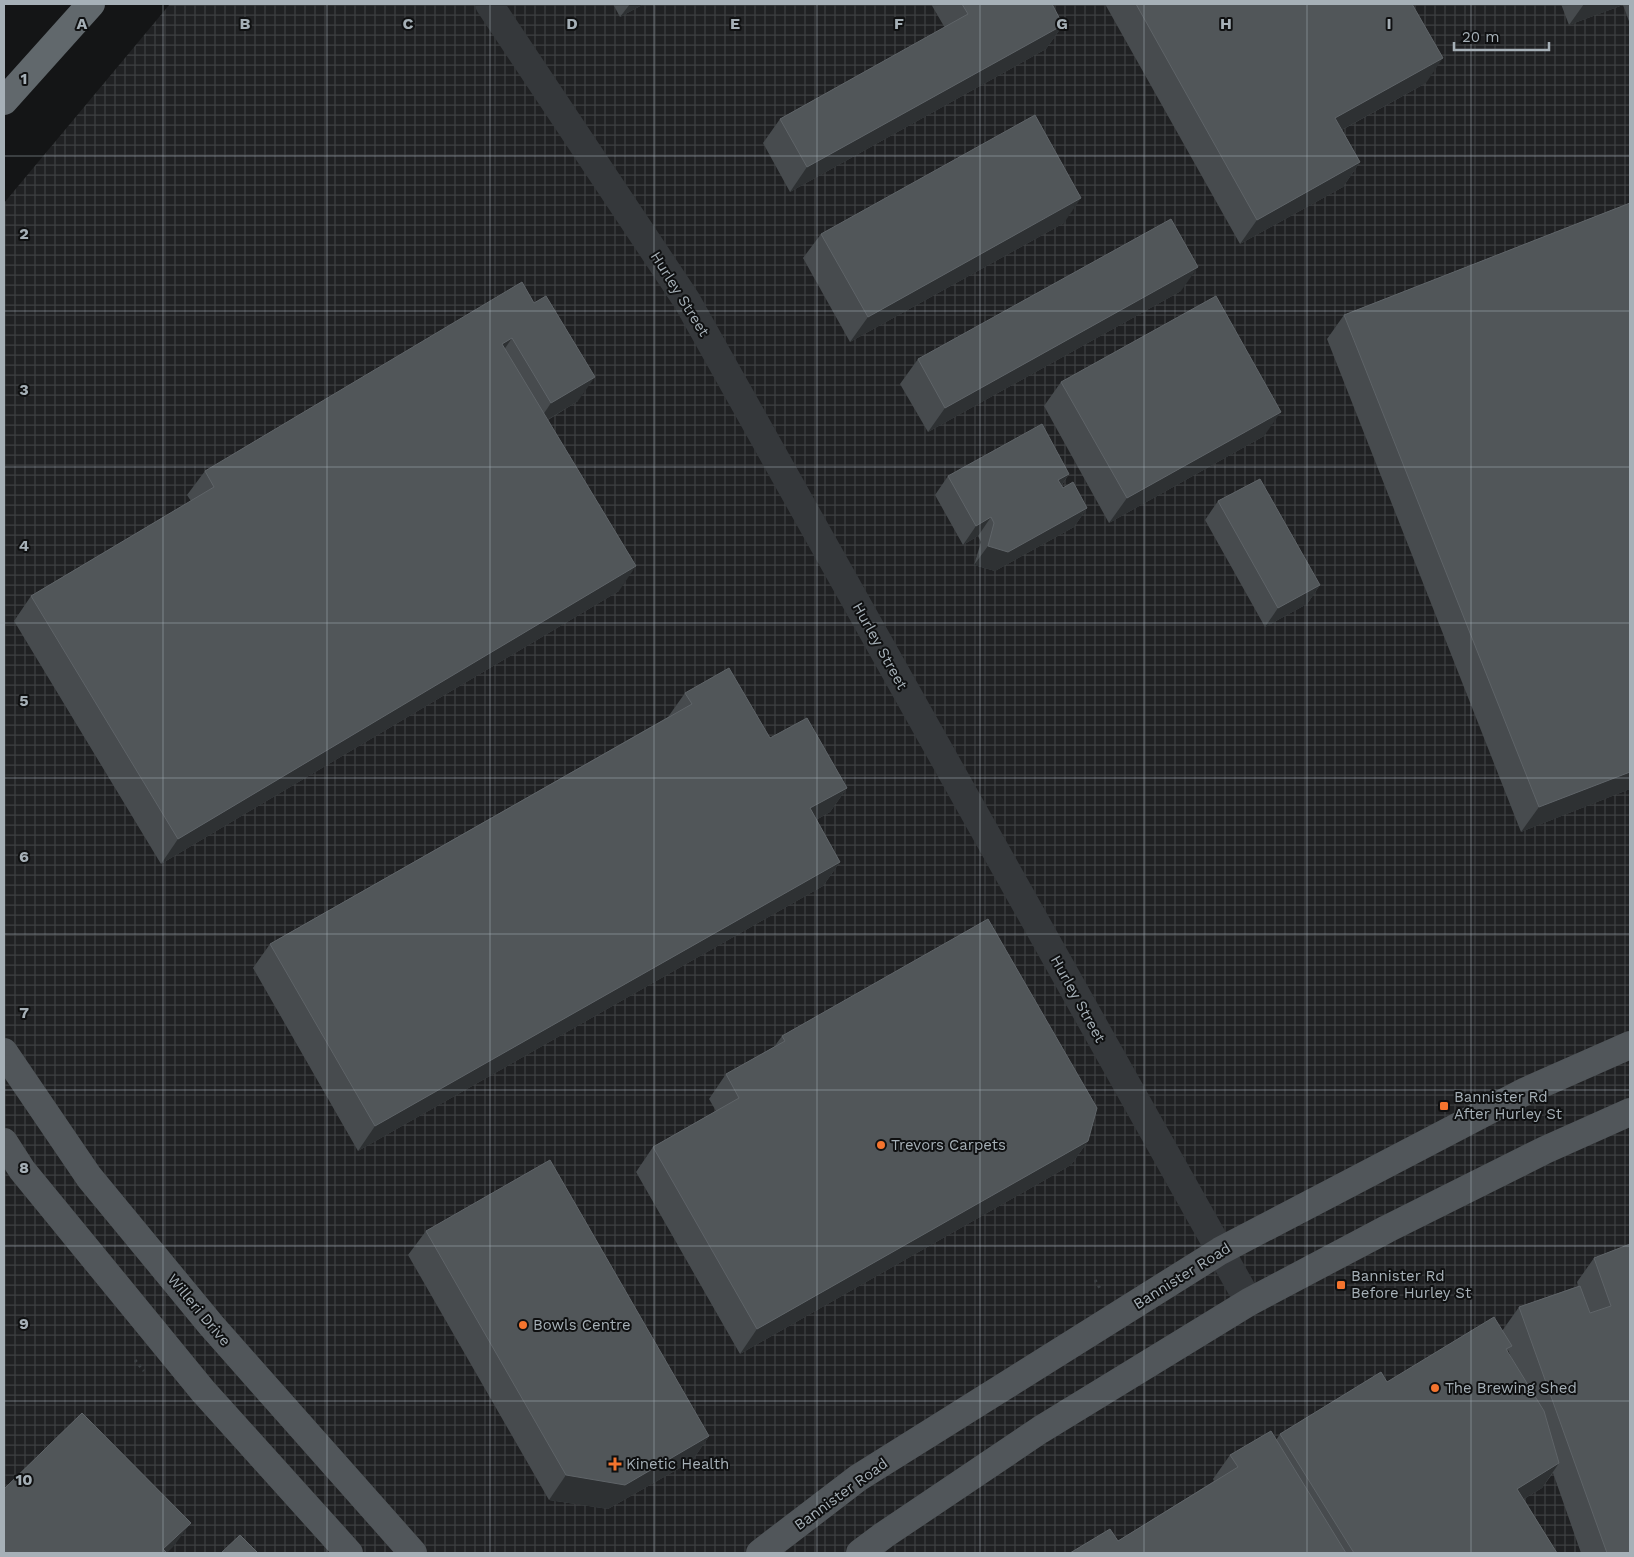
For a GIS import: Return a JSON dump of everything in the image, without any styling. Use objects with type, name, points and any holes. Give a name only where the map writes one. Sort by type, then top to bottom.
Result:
[{"type":"highway","points":[[4,100],[91,4]]},
{"type":"main road","name":"Bannister Road","points":[[760,1553],[858,1478],[1220,1251],[1526,1091],[1630,1045]]},
{"type":"main road","name":"Willeri Drive","points":[[4,1052],[88,1177],[211,1325],[413,1553]]},
{"type":"main road","points":[[860,1553],[1040,1430],[1249,1302],[1387,1229],[1536,1154],[1630,1112]]},
{"type":"main road","points":[[4,1142],[22,1170],[203,1392],[349,1553]]},
{"type":"street","name":"Hurley Street","points":[[489,4],[686,301],[1249,1302]]},
{"type":"shaded area","points":[[170,4],[1630,4],[1630,1553],[4,1553],[4,203]]},
{"type":"building","points":[[962,4],[1052,4],[1063,25],[807,167],[780,119],[968,14]]},
{"type":"building","points":[[1136,4],[1412,4],[1443,58],[1335,118],[1360,162],[1257,220]]},
{"type":"building","points":[[1035,115],[1081,198],[868,317],[821,234]]},
{"type":"building","points":[[1630,203],[1630,772],[1539,807],[1344,315]]},
{"type":"building","points":[[1171,219],[1198,267],[945,408],[918,359]]},
{"type":"building","points":[[522,282],[534,303],[546,296],[595,377],[551,403],[512,338],[502,344],[636,566],[178,839],[31,596],[214,487],[205,471]]},
{"type":"building","points":[[1216,296],[1281,412],[1127,498],[1061,382]]},
{"type":"building","points":[[1042,424],[1069,474],[1058,480],[1063,488],[1073,482],[1087,508],[1008,552],[988,546],[994,523],[991,517],[976,526],[948,476]]},
{"type":"building","points":[[1260,479],[1320,585],[1278,608],[1218,501]]},
{"type":"building","points":[[729,668],[770,738],[807,718],[847,788],[810,808],[840,862],[375,1126],[270,944],[692,704],[685,693]]},
{"type":"building","points":[[988,919],[1097,1108],[1088,1141],[757,1329],[653,1147],[739,1098],[726,1074],[785,1041],[782,1036]]},
{"type":"building","points":[[550,1160],[709,1436],[625,1485],[566,1475],[426,1231]]},
{"type":"building","points":[[1630,1244],[1630,1553],[1607,1553],[1519,1307],[1580,1286],[1590,1313],[1611,1306],[1594,1258]]},
{"type":"building","points":[[1494,1317],[1512,1346],[1506,1349],[1544,1411],[1559,1463],[1517,1489],[1557,1553],[1354,1553],[1280,1434],[1381,1372],[1387,1382]]},
{"type":"building","points":[[82,1413],[191,1523],[163,1549],[167,1553],[4,1553],[4,1489]]},
{"type":"building","points":[[1271,1431],[1346,1553],[1070,1553],[1110,1529],[1118,1541],[1238,1467],[1230,1455]]},
{"type":"building","points":[[240,1535],[258,1553],[221,1553]]},
{"type":"place","name":"Bannister Rd After Hurley St","points":[[1444,1106]]},
{"type":"place","name":"Trevors Carpets","points":[[881,1145]]},
{"type":"place","name":"Bannister Rd Before Hurley St","points":[[1341,1285]]},
{"type":"place","name":"Bowls Centre","points":[[523,1325]]},
{"type":"place","name":"The Brewing Shed","points":[[1435,1388]]},
{"type":"place","name":"Kinetic Health","points":[[615,1464]]}]
